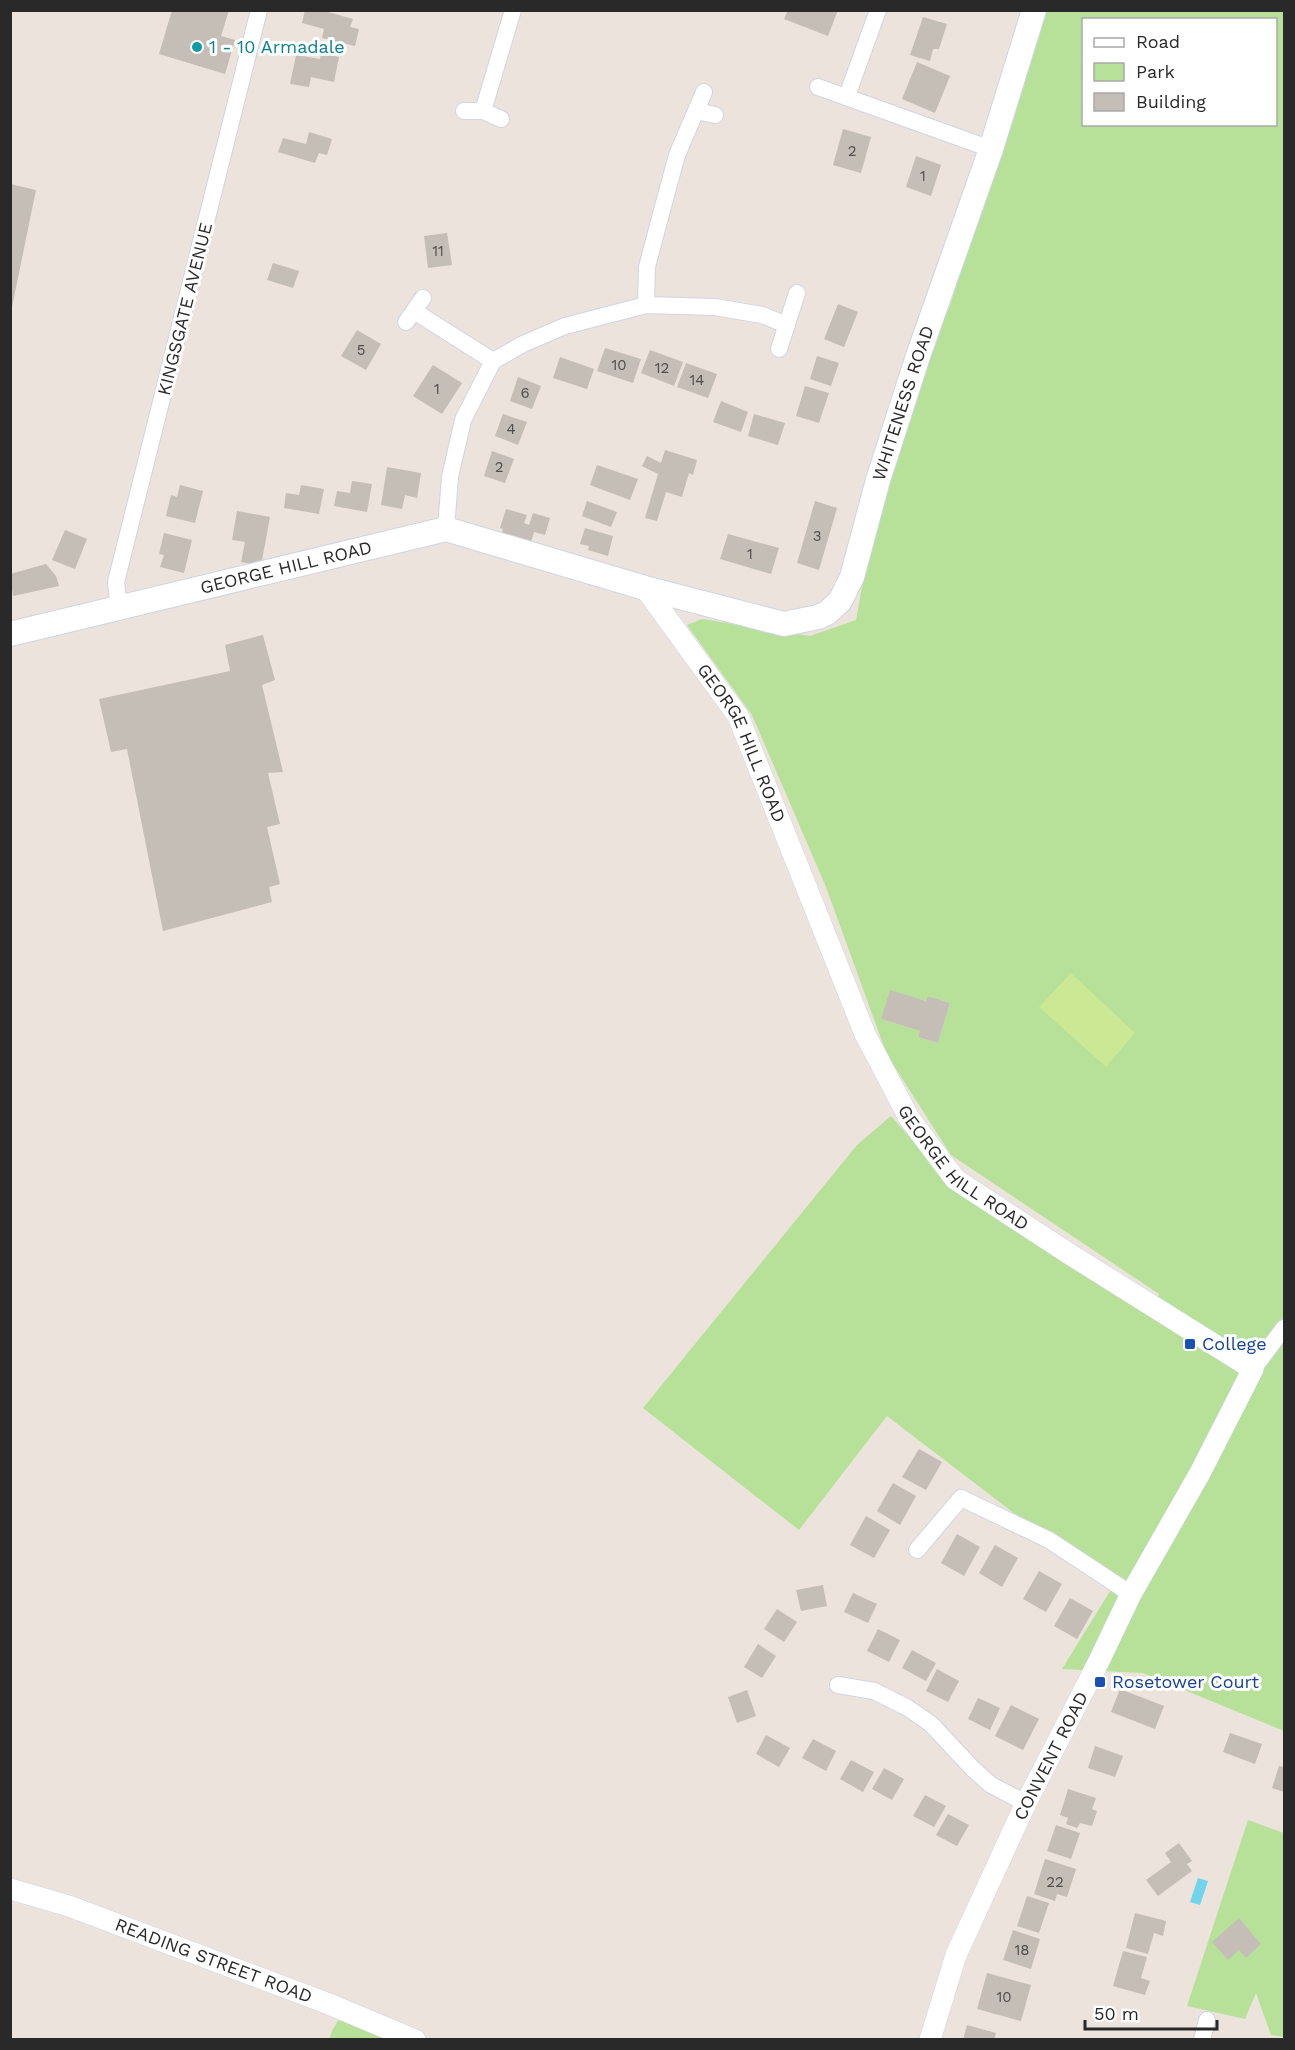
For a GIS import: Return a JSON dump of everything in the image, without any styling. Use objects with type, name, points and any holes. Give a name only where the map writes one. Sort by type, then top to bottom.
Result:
[{"type":"main road","name":"WHITENESS ROAD","points":[[645,588],[784,624],[818,617],[831,610],[840,601],[852,577],[878,480],[918,356],[991,149],[1034,10]]},
{"type":"main road","name":"GEORGE HILL ROAD","points":[[10,634],[446,529]]},
{"type":"main road","points":[[446,529],[645,588]]},
{"type":"street","name":"KINGSGATE AVENUE","points":[[119,608],[116,582],[260,10]]},
{"type":"street","points":[[483,111],[513,10]]},
{"type":"street","points":[[847,96],[878,10]]},
{"type":"street","points":[[818,87],[991,149]]},
{"type":"street","points":[[646,305],[647,267],[677,155],[704,92]]},
{"type":"street","points":[[464,111],[483,111],[501,119]]},
{"type":"street","points":[[696,111],[715,115]]},
{"type":"street","points":[[779,349],[797,293]]},
{"type":"street","points":[[446,529],[450,477],[463,420],[494,361],[523,344],[565,326],[646,305],[715,307],[762,315],[787,325]]},
{"type":"street","points":[[414,310],[494,361]]},
{"type":"street","name":"GEORGE HILL ROAD","points":[[645,588],[738,716],[865,1034],[909,1118],[955,1179],[1253,1369]]},
{"type":"street","name":"CONVENT ROAD","points":[[930,2040],[956,1955],[1026,1803],[1131,1594],[1200,1473],[1253,1369],[1284,1328]]},
{"type":"street","points":[[918,1550],[960,1498],[1049,1540],[1131,1594]]},
{"type":"street","points":[[838,1685],[874,1691],[908,1708],[931,1724],[991,1785],[1026,1803]]},
{"type":"street","name":"READING STREET ROAD","points":[[10,1889],[69,1906],[329,2004],[415,2040]]},
{"type":"street","points":[[1202,2040],[1207,2020]]},
{"type":"green space","points":[[1039,11],[1284,11],[1284,1731],[1143,1673],[1062,1669],[1112,1588],[887,1416],[799,1530],[643,1408],[857,1145],[891,1116],[956,1189],[1152,1316],[1159,1294],[951,1155],[887,1055],[826,887],[752,715],[687,625],[702,619],[810,636],[856,620],[878,499],[922,359],[950,306]],"holes":[[[890,991],[926,1001],[928,996],[950,1003],[938,1043],[918,1037],[920,1031],[881,1019]]]},
{"type":"green space","points":[[1071,973],[1135,1033],[1106,1067],[1039,1007]]},
{"type":"green space","points":[[1248,1820],[1284,1833],[1284,2037],[1271,2035],[1256,1993],[1245,2019],[1187,2006]]},
{"type":"green space","points":[[341,2016],[399,2040],[329,2040]]},
{"type":"water","points":[[1198,1878],[1208,1881],[1200,1905],[1190,1902]]},
{"type":"building","name":"1 - 10 Armadale","points":[[172,10],[229,10],[221,36],[235,40],[225,74],[159,54]]},
{"type":"building","points":[[305,10],[321,10],[353,19],[350,27],[359,29],[355,46],[322,38],[324,29],[302,23]]},
{"type":"building","points":[[788,10],[838,10],[828,36],[784,19]]},
{"type":"building","points":[[923,17],[947,24],[939,49],[933,49],[930,61],[910,55]]},
{"type":"building","points":[[321,53],[339,57],[334,82],[311,77],[309,87],[290,84],[296,55],[320,59]]},
{"type":"building","points":[[917,62],[950,76],[935,113],[902,99]]},
{"type":"building","points":[[843,129],[871,137],[861,173],[833,165]]},
{"type":"building","points":[[309,132],[332,139],[327,155],[319,153],[315,163],[278,152],[283,138],[306,144]]},
{"type":"building","points":[[916,156],[941,165],[931,196],[906,187]]},
{"type":"building","points":[[10,184],[36,190],[12,307],[10,307]]},
{"type":"building","points":[[447,233],[452,265],[428,268],[424,236]]},
{"type":"building","points":[[273,263],[299,271],[293,288],[267,280]]},
{"type":"building","points":[[838,304],[858,312],[844,347],[824,339]]},
{"type":"building","points":[[357,330],[381,344],[366,370],[341,356]]},
{"type":"building","points":[[605,348],[641,359],[633,383],[597,371]]},
{"type":"building","points":[[650,350],[683,362],[674,386],[641,373]]},
{"type":"building","points":[[817,356],[839,363],[831,386],[810,379]]},
{"type":"building","points":[[560,357],[594,369],[587,389],[553,378]]},
{"type":"building","points":[[686,363],[717,374],[708,398],[677,387]]},
{"type":"building","points":[[433,365],[462,383],[442,414],[413,396]]},
{"type":"building","points":[[518,377],[541,386],[532,409],[510,401]]},
{"type":"building","points":[[805,386],[829,393],[819,423],[796,416]]},
{"type":"building","points":[[721,401],[748,412],[741,432],[713,422]]},
{"type":"building","points":[[503,414],[527,422],[518,445],[495,436]]},
{"type":"building","points":[[754,414],[785,423],[778,445],[748,436]]},
{"type":"building","points":[[665,450],[697,460],[693,475],[689,473],[682,497],[666,492],[657,521],[645,518],[658,474],[642,466],[647,456],[661,463]]},
{"type":"building","points":[[492,451],[514,459],[505,483],[484,476]]},
{"type":"building","points":[[597,465],[638,479],[630,500],[590,485]]},
{"type":"building","points":[[387,467],[421,473],[417,498],[405,495],[402,509],[381,505]]},
{"type":"building","points":[[352,481],[372,484],[367,512],[334,506],[337,491],[350,493]]},
{"type":"building","points":[[180,485],[203,491],[195,523],[166,516],[171,495],[177,497]]},
{"type":"building","points":[[301,485],[324,489],[319,514],[284,508],[286,493],[299,495]]},
{"type":"building","points":[[587,501],[617,512],[611,527],[582,516]]},
{"type":"building","points":[[815,501],[837,508],[819,570],[797,563]]},
{"type":"building","points":[[506,509],[527,515],[524,523],[529,525],[533,513],[550,518],[545,535],[534,532],[530,545],[501,536],[503,529],[500,528]]},
{"type":"building","points":[[237,511],[270,517],[261,566],[241,562],[245,542],[232,540]]},
{"type":"building","points":[[585,528],[613,536],[608,556],[588,550],[589,546],[580,544]]},
{"type":"building","points":[[65,530],[87,539],[75,569],[52,560]]},
{"type":"building","points":[[164,533],[192,540],[184,573],[160,567],[164,555],[159,554]]},
{"type":"building","points":[[728,534],[779,548],[771,574],[720,559]]},
{"type":"building","points":[[46,564],[56,576],[59,586],[13,596],[10,574]]},
{"type":"building","points":[[263,635],[275,680],[262,685],[283,772],[268,773],[280,824],[267,827],[280,884],[269,887],[272,902],[163,931],[127,749],[111,752],[99,699],[230,671],[225,645]]},
{"type":"building","points":[[890,990],[926,1001],[928,996],[950,1003],[938,1043],[918,1037],[920,1031],[881,1019]]},
{"type":"building","points":[[919,1449],[942,1462],[926,1490],[902,1477]]},
{"type":"building","points":[[893,1483],[916,1496],[900,1525],[877,1511]]},
{"type":"building","points":[[866,1516],[890,1530],[874,1558],[850,1545]]},
{"type":"building","points":[[957,1534],[980,1547],[964,1576],[941,1563]]},
{"type":"building","points":[[995,1545],[1018,1558],[1002,1587],[979,1573]]},
{"type":"building","points":[[1039,1571],[1062,1584],[1046,1612],[1023,1599]]},
{"type":"building","points":[[823,1585],[827,1606],[801,1611],[796,1590]]},
{"type":"building","points":[[853,1593],[877,1604],[868,1623],[844,1612]]},
{"type":"building","points":[[1070,1598],[1093,1611],[1077,1639],[1054,1626]]},
{"type":"building","points":[[777,1609],[797,1622],[784,1642],[764,1629]]},
{"type":"building","points":[[878,1629],[900,1640],[889,1662],[867,1651]]},
{"type":"building","points":[[758,1644],[776,1656],[762,1678],[744,1667]]},
{"type":"building","points":[[912,1650],[936,1663],[926,1681],[902,1668]]},
{"type":"building","points":[[937,1669],[959,1681],[948,1702],[926,1691]]},
{"type":"building","points":[[1120,1689],[1164,1706],[1155,1729],[1111,1712]]},
{"type":"building","points":[[747,1690],[756,1716],[737,1723],[728,1697]]},
{"type":"building","points":[[978,1698],[1000,1708],[990,1730],[968,1719]]},
{"type":"building","points":[[1011,1705],[1039,1719],[1023,1750],[995,1736]]},
{"type":"building","points":[[1230,1733],[1262,1744],[1255,1764],[1223,1752]]},
{"type":"building","points":[[766,1735],[790,1748],[779,1767],[756,1754]]},
{"type":"building","points":[[813,1739],[836,1751],[826,1771],[802,1758]]},
{"type":"building","points":[[1095,1746],[1123,1756],[1115,1777],[1088,1768]]},
{"type":"building","points":[[851,1760],[874,1772],[863,1792],[840,1779]]},
{"type":"building","points":[[1279,1766],[1284,1767],[1284,1792],[1272,1788]]},
{"type":"building","points":[[884,1768],[904,1779],[892,1800],[872,1789]]},
{"type":"building","points":[[1068,1789],[1096,1798],[1092,1809],[1097,1811],[1092,1826],[1080,1823],[1077,1828],[1066,1824],[1068,1818],[1060,1815]]},
{"type":"building","points":[[925,1795],[946,1806],[934,1827],[913,1816]]},
{"type":"building","points":[[948,1814],[969,1825],[957,1846],[936,1835]]},
{"type":"building","points":[[1056,1825],[1080,1833],[1071,1859],[1047,1851]]},
{"type":"building","points":[[1179,1843],[1192,1861],[1187,1864],[1192,1871],[1158,1896],[1146,1880],[1171,1862],[1165,1853]]},
{"type":"building","points":[[1045,1859],[1076,1869],[1067,1897],[1057,1894],[1055,1901],[1034,1894]]},
{"type":"building","points":[[1027,1896],[1049,1903],[1039,1933],[1017,1926]]},
{"type":"building","points":[[1135,1913],[1166,1921],[1163,1936],[1154,1933],[1148,1954],[1126,1948]]},
{"type":"building","points":[[1239,1918],[1261,1944],[1246,1958],[1239,1950],[1228,1960],[1212,1942]]},
{"type":"building","points":[[1013,1930],[1040,1939],[1031,1969],[1003,1960]]},
{"type":"building","points":[[1123,1951],[1147,1957],[1141,1978],[1150,1981],[1145,1995],[1113,1986]]},
{"type":"building","points":[[987,1973],[1031,1985],[1021,2021],[977,2009]]},
{"type":"building","points":[[967,2025],[996,2033],[994,2040],[963,2040]]},
{"type":"place","name":"1 - 10 Armadale","points":[[197,47]]},
{"type":"place","name":"College","points":[[1190,1344]]},
{"type":"place","name":"Rosetower Court","points":[[1100,1682]]}]
